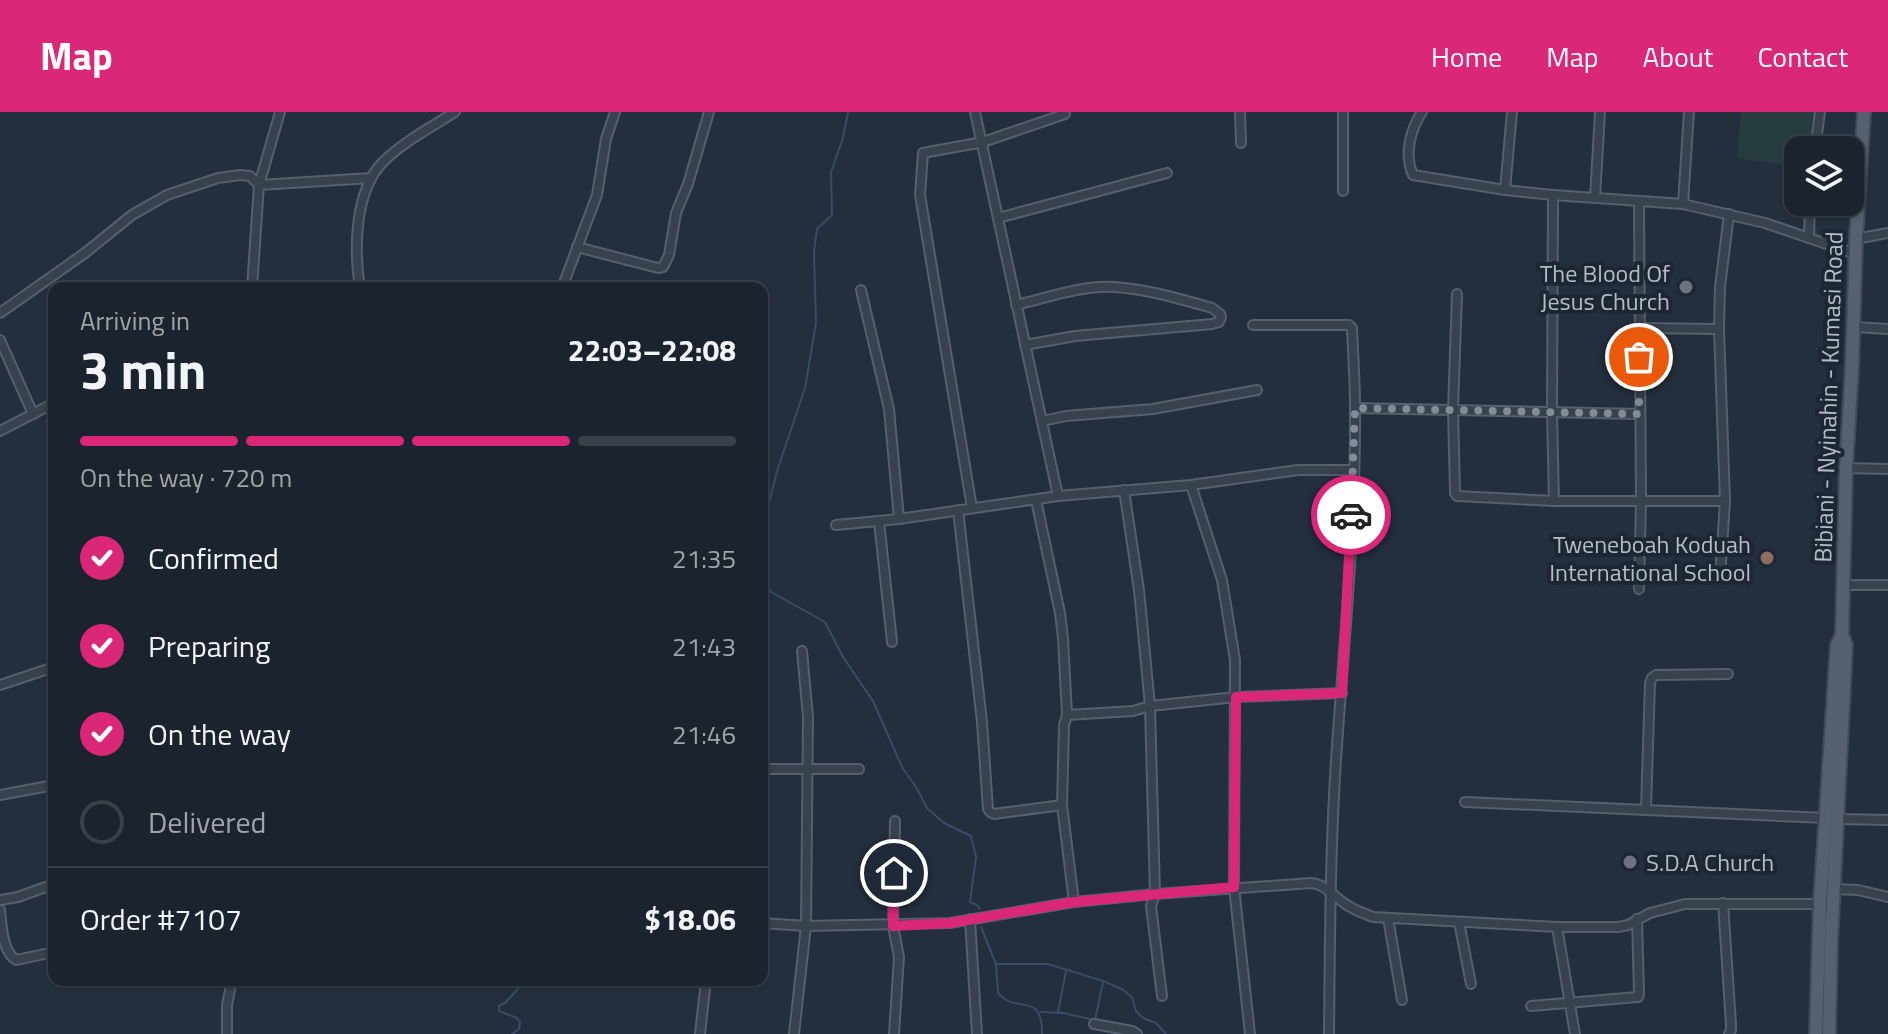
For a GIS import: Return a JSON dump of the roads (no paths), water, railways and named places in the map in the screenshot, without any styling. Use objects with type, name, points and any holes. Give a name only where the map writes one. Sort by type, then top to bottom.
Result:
[{"type":"main road","name":"Bibiani - Nyinahin - Kumasi Road","points":[[1816,1034],[1832,819],[1837,645],[1842,635],[1846,468],[1864,112]]},
{"type":"main road","name":"Bibiani - Nyinahin - Kumasi Road","points":[[1829,1034],[1827,904],[1834,889],[1832,819]]},
{"type":"street","points":[[252,282],[259,185],[280,112]]},
{"type":"street","points":[[359,282],[357,235],[364,196],[371,178],[382,163],[404,145],[455,112]]},
{"type":"street","points":[[564,282],[597,195],[606,139],[615,112]]},
{"type":"street","points":[[577,247],[663,267],[669,255],[676,213],[709,112]]},
{"type":"street","points":[[975,112],[1058,496]]},
{"type":"street","points":[[1240,112],[1241,143]]},
{"type":"street","points":[[1343,112],[1343,191]]},
{"type":"street","points":[[1422,112],[1411,133],[1409,165],[1413,175],[1505,190],[1683,204],[1765,223],[1856,254]]},
{"type":"street","points":[[1505,190],[1512,112]]},
{"type":"street","points":[[1595,198],[1600,112]]},
{"type":"street","points":[[1683,204],[1689,112]]},
{"type":"street","points":[[1817,136],[1820,112]]},
{"type":"street","points":[[972,508],[920,195],[921,160],[926,151],[983,142],[1065,114]]},
{"type":"street","points":[[998,218],[1167,173]]},
{"type":"street","points":[[0,313],[85,253],[132,215],[167,195],[228,176],[250,176],[259,185],[371,178]]},
{"type":"street","points":[[1553,195],[1554,501]]},
{"type":"street","points":[[1639,202],[1639,589]]},
{"type":"street","points":[[1720,578],[1725,501],[1720,287],[1729,214]]},
{"type":"street","points":[[1809,238],[1810,216]]},
{"type":"street","points":[[1856,239],[1888,233]]},
{"type":"street","points":[[1016,305],[1112,287],[1140,290],[1212,308],[1221,317],[1219,322],[1212,324],[1075,336],[1025,345]]},
{"type":"street","points":[[861,290],[889,409],[899,519]]},
{"type":"street","points":[[1457,294],[1453,410],[1457,496],[1554,501],[1725,501]]},
{"type":"street","points":[[1253,325],[1351,325],[1355,408],[1336,760],[1329,1034]]},
{"type":"street","points":[[1854,327],[1888,329]]},
{"type":"street","points":[[1639,328],[1719,329]]},
{"type":"street","points":[[0,340],[33,414]]},
{"type":"street","points":[[1042,421],[1153,409],[1257,390]]},
{"type":"street","points":[[0,431],[48,406]]},
{"type":"street","points":[[1355,408],[1639,414]]},
{"type":"street","points":[[1846,468],[1888,469]]},
{"type":"street","points":[[836,525],[1058,496],[1191,485],[1298,470],[1353,470]]},
{"type":"street","points":[[1191,485],[1222,580],[1235,660],[1234,887],[1250,1034]]},
{"type":"street","points":[[1124,490],[1139,590],[1150,706],[1155,894],[1151,906],[1162,996]]},
{"type":"street","points":[[1036,500],[1063,638],[1067,715],[1064,725],[1062,805],[1074,902]]},
{"type":"street","points":[[958,510],[982,722],[988,809],[994,814],[1062,805]]},
{"type":"street","points":[[879,521],[892,642]]},
{"type":"street","points":[[1843,585],[1888,585]]},
{"type":"street","points":[[794,1034],[806,926],[808,717],[802,651]]},
{"type":"street","points":[[0,685],[48,669]]},
{"type":"street","points":[[1646,809],[1652,678],[1656,675],[1728,674]]},
{"type":"street","points":[[1067,715],[1133,711],[1150,706],[1236,697],[1342,693]]},
{"type":"street","points":[[768,769],[859,769]]},
{"type":"street","points":[[0,795],[48,786]]},
{"type":"street","points":[[1465,802],[1888,820]]},
{"type":"street","points":[[894,1034],[899,957],[893,926],[895,821]]},
{"type":"street","points":[[768,923],[893,926],[950,923],[1074,902],[1311,883],[1358,912],[1373,917],[1557,927],[1618,927],[1667,907],[1685,904],[1827,904]]},
{"type":"street","points":[[0,900],[48,886]]},
{"type":"street","points":[[1834,889],[1858,890],[1888,897]]},
{"type":"street","points":[[1723,903],[1731,1024],[1729,1034]]},
{"type":"street","points":[[0,910],[7,952],[11,958],[16,960],[48,953]]},
{"type":"street","points":[[1388,918],[1402,1000]]},
{"type":"street","points":[[970,919],[977,1034]]},
{"type":"street","points":[[1531,1006],[1639,996],[1637,919]]},
{"type":"street","points":[[1459,922],[1471,984]]},
{"type":"street","points":[[1557,927],[1575,1034]]},
{"type":"street","points":[[227,1034],[231,986]]},
{"type":"street","points":[[700,1034],[705,986]]},
{"type":"street","points":[[1094,1024],[1137,1034]]},
{"type":"waterway","points":[[768,508],[805,388],[816,323],[814,252],[817,229],[832,215],[831,172],[848,112]]},
{"type":"waterway","points":[[768,586],[771,592],[825,622],[843,657],[873,701],[902,767],[927,808],[944,823],[971,836],[976,857],[970,902],[980,909]]},
{"type":"waterway","points":[[981,927],[996,964],[998,993],[1013,1003],[1033,1007],[1041,1020],[1042,1034]]},
{"type":"waterway","points":[[996,964],[1048,964],[1103,981],[1132,997],[1136,1011],[1143,1018],[1156,1023],[1166,1034]]},
{"type":"waterway","points":[[1058,1012],[1066,971]]},
{"type":"waterway","points":[[1041,1012],[1095,1020],[1103,982]]},
{"type":"waterway","points":[[512,1034],[519,1029],[520,1022],[499,1011],[499,1006],[521,986]]},
{"type":"place","name":"The Blood Of Jesus Church","points":[[1686,287]]},
{"type":"place","name":"Tweneboah Koduah International School","points":[[1767,558]]},
{"type":"place","name":"S.D.A Church","points":[[1630,862]]}]
